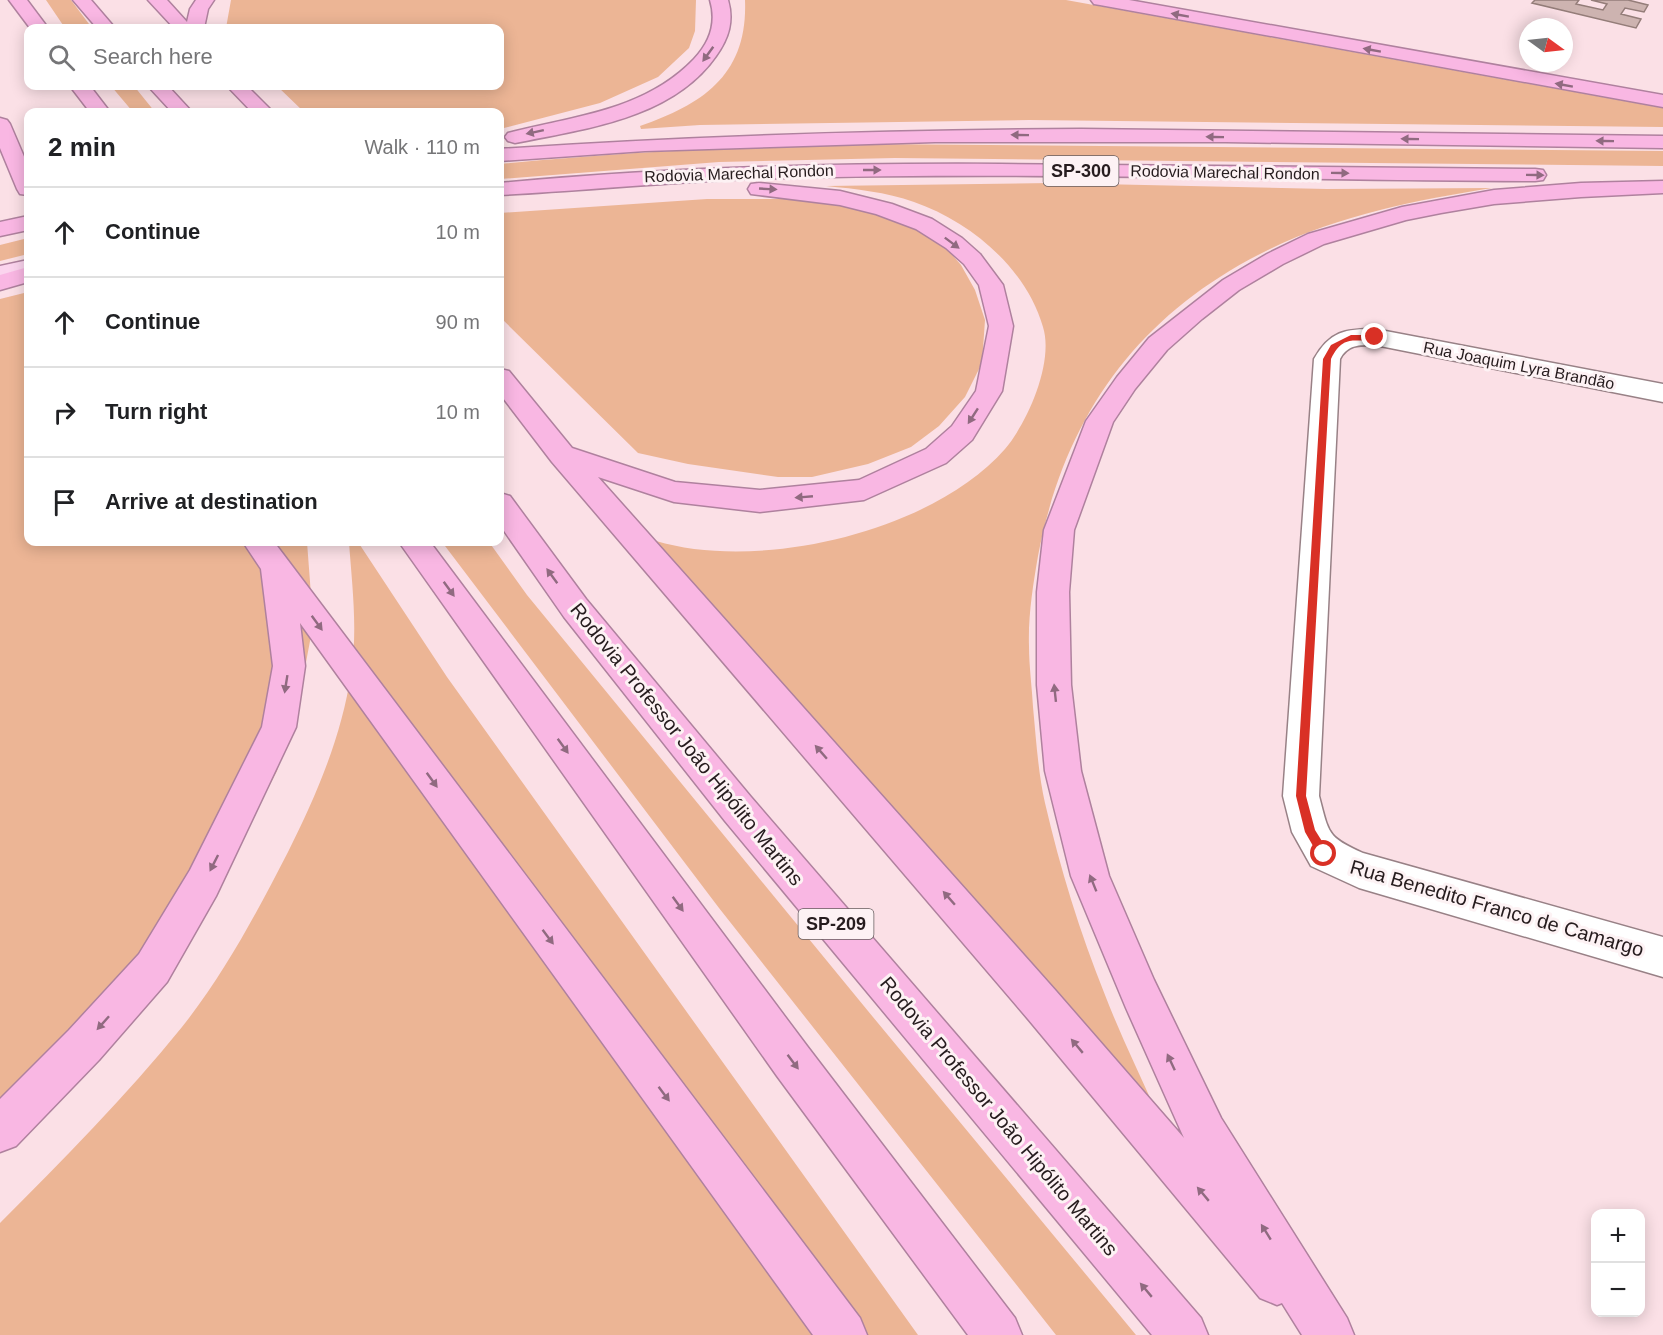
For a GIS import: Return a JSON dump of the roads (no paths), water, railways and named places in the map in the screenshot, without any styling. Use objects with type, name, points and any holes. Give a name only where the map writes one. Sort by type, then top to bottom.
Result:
[{"type":"highway","points":[[18,0],[36,24]]},
{"type":"highway","points":[[82,0],[103,24]]},
{"type":"highway","points":[[157,0],[179,24]]},
{"type":"highway","points":[[196,24],[199,9],[205,0]]},
{"type":"highway","points":[[504,139],[598,118],[653,100],[694,73],[713,49],[723,28],[719,0]]},
{"type":"highway","points":[[1100,0],[1663,101]]},
{"type":"highway","points":[[83,90],[96,108]]},
{"type":"highway","points":[[162,90],[178,108]]},
{"type":"highway","points":[[241,90],[259,108]]},
{"type":"highway","points":[[0,124],[24,179]]},
{"type":"highway","name":"Rodovia Marechal Rondon","points":[[504,155],[735,140],[947,135],[1663,142]]},
{"type":"highway","name":"Rodovia Marechal Rondon","points":[[504,190],[601,178],[865,170],[1663,176]]},
{"type":"highway","points":[[504,190],[700,187],[776,190],[840,198],[884,209],[924,224],[954,243],[972,259],[991,285],[1001,326],[988,391],[962,434],[936,456],[864,489],[760,501],[674,492],[562,455]]},
{"type":"highway","points":[[1330,1335],[1204,1134],[1140,994],[1090,876],[1063,771],[1054,685],[1053,592],[1059,530],[1100,421],[1126,383],[1158,344],[1193,314],[1231,285],[1275,259],[1325,236],[1402,214],[1441,206],[1538,194],[1663,187]]},
{"type":"highway","points":[[0,229],[24,224]]},
{"type":"highway","points":[[0,283],[24,275]]},
{"type":"highway","points":[[504,382],[562,455],[1050,1013],[1323,1335]]},
{"type":"highway","name":"Rodovia Professor João Hipólito Martins","points":[[504,510],[575,608],[738,808],[1184,1335]]},
{"type":"highway","points":[[417,546],[792,1061],[998,1335]]},
{"type":"highway","points":[[0,1130],[84,1045],[153,968],[204,883],[279,727],[289,666],[283,615],[266,553]]},
{"type":"highway","points":[[266,553],[843,1335]]},
{"type":"main road","points":[[0,273],[24,268]]},
{"type":"street","name":"Rua Joaquim Lyra Brandão","points":[[1301,796],[1327,359],[1333,346],[1351,337],[1375,337],[1663,393]]},
{"type":"street","name":"Rua Benedito Franco de Camargo","points":[[1301,796],[1310,832],[1324,854],[1351,866],[1663,957]]}]
